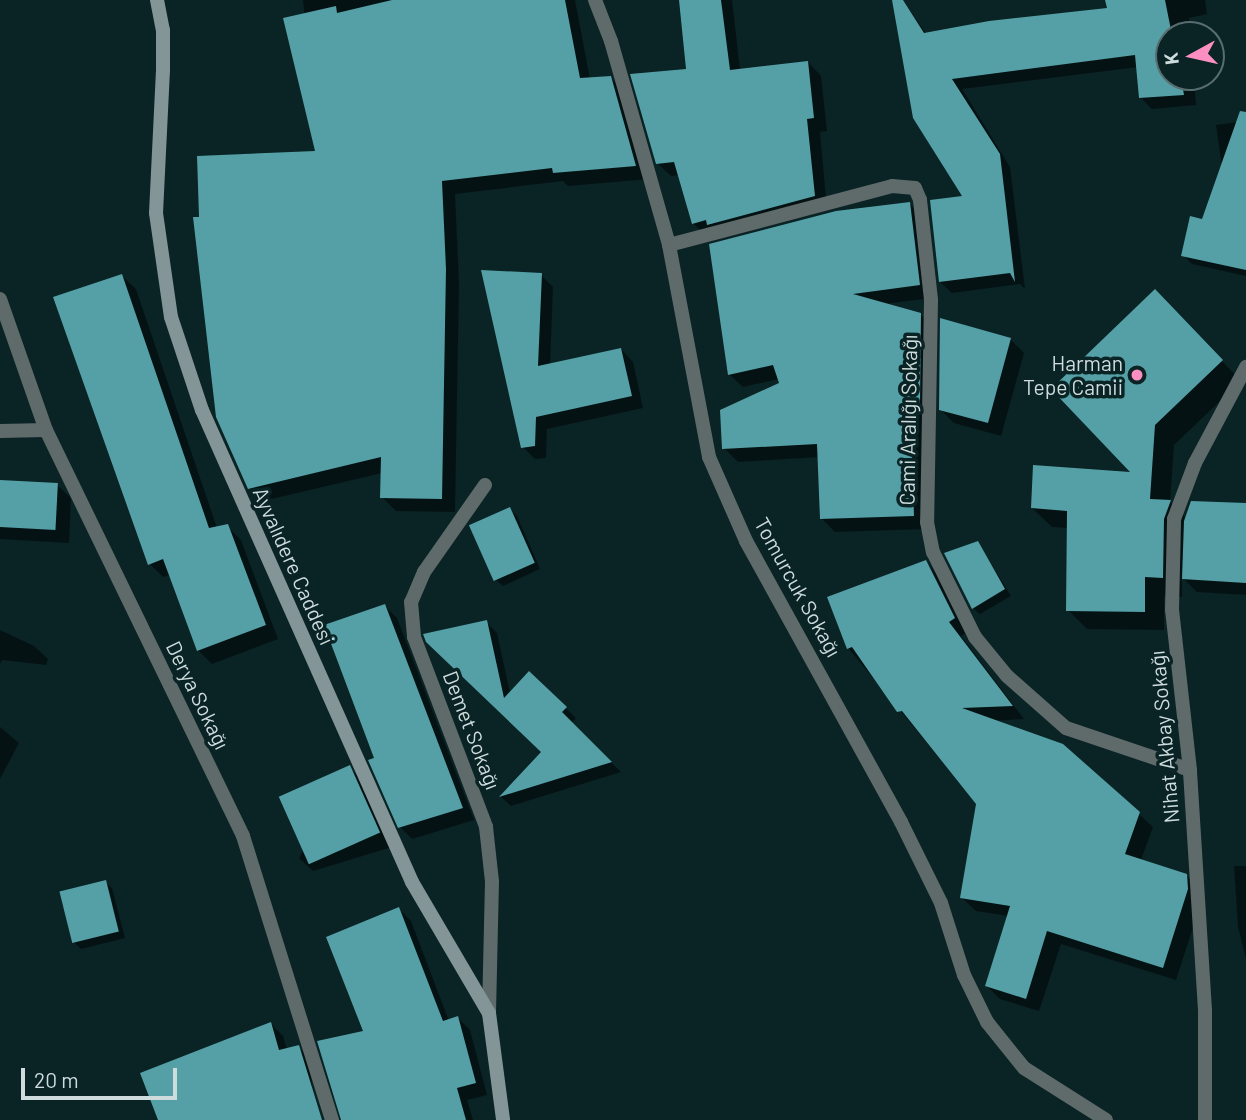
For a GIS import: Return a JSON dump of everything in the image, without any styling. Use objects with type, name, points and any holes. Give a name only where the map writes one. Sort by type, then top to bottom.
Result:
[{"type":"street","name":"Ayvalıdere Caddesi","points":[[157,0],[163,30],[163,70],[157,145],[156,213],[171,317],[202,410],[412,882],[489,1013],[503,1120]]},
{"type":"street","name":"Tomurcuk Sokağı","points":[[595,0],[611,41],[669,245],[709,457],[746,541],[907,834],[941,903],[964,975],[987,1022],[1024,1068],[1105,1120]]},
{"type":"street","name":"Cami Aralığı Sokağı","points":[[669,245],[892,186],[915,188],[920,200],[931,300],[926,522],[933,552],[975,637],[1007,676],[1066,728],[1190,770]]},
{"type":"street","name":"Derya Sokağı","points":[[0,299],[46,430],[243,836],[332,1120]]},
{"type":"street","name":"Nihat Akbay Sokağı","points":[[1205,1120],[1205,1010],[1190,770],[1172,610],[1174,519],[1195,463],[1246,367]]},
{"type":"street","points":[[0,431],[46,430]]},
{"type":"street","name":"Demet Sokağı","points":[[485,485],[424,572],[411,602],[414,637],[486,827],[492,881],[489,1013]]},
{"type":"building","points":[[392,0],[565,0],[580,78],[611,76],[636,166],[553,173],[552,168],[442,181],[446,269],[442,499],[380,498],[381,457],[248,489],[216,417],[193,217],[199,217],[197,156],[315,151],[283,18],[336,6],[337,13]]},
{"type":"building","points":[[679,0],[721,0],[730,70],[808,61],[814,118],[807,119],[815,196],[707,225],[706,220],[692,224],[674,162],[656,164],[630,74],[686,69]]},
{"type":"building","points":[[892,0],[903,0],[924,33],[989,21],[1107,8],[1105,0],[1165,0],[1169,21],[1155,21],[1155,91],[1183,91],[1184,95],[1139,98],[1135,55],[952,79],[1000,154],[1015,282],[1010,273],[939,282],[930,200],[962,196],[913,118]]},
{"type":"building","points":[[1240,111],[1246,112],[1246,270],[1181,256],[1190,216],[1202,219]]},
{"type":"building","points":[[910,202],[920,285],[853,294],[921,313],[920,404],[918,422],[911,422],[914,516],[820,519],[817,444],[722,449],[720,410],[779,383],[773,365],[728,375],[709,244],[836,211]]},
{"type":"building","points":[[481,270],[542,273],[538,366],[621,348],[632,396],[536,417],[535,446],[521,448]]},
{"type":"building","points":[[122,274],[209,528],[228,524],[266,625],[197,651],[163,559],[148,565],[53,297]]},
{"type":"building","points":[[1155,289],[1223,360],[1155,425],[1150,499],[1171,500],[1164,519],[1163,578],[1145,577],[1145,612],[1066,611],[1067,511],[1031,508],[1033,465],[1130,472],[1051,389]]},
{"type":"building","points":[[940,318],[1011,338],[988,423],[939,410]]},
{"type":"building","points":[[0,480],[58,483],[55,530],[0,527]]},
{"type":"building","points":[[1191,501],[1246,503],[1246,583],[1182,579],[1184,521]]},
{"type":"building","points":[[510,507],[535,563],[494,581],[469,525]]},
{"type":"building","points":[[978,541],[1005,589],[972,609],[944,553]]},
{"type":"building","points":[[926,560],[955,618],[949,622],[1013,706],[962,708],[1063,744],[1140,812],[1125,854],[1187,874],[1188,889],[1163,968],[1047,931],[1026,999],[985,986],[1010,906],[960,898],[976,804],[902,711],[897,712],[852,647],[847,649],[827,597]]},
{"type":"building","points":[[385,604],[463,808],[398,828],[368,760],[374,758],[324,625]]},
{"type":"building","points":[[487,620],[504,698],[529,671],[567,707],[562,712],[612,762],[499,797],[541,752],[426,642],[423,634]]},
{"type":"building","points":[[350,765],[380,833],[309,864],[279,797]]},
{"type":"building","points":[[106,880],[119,931],[72,943],[59,892]]},
{"type":"building","points":[[399,907],[443,1021],[458,1016],[476,1083],[457,1088],[466,1120],[341,1120],[317,1041],[363,1031],[326,937]]},
{"type":"building","points":[[271,1022],[279,1050],[299,1045],[322,1120],[158,1120],[140,1073]]},
{"type":"place","name":"Harman Tepe Camii","points":[[1137,375]]}]
